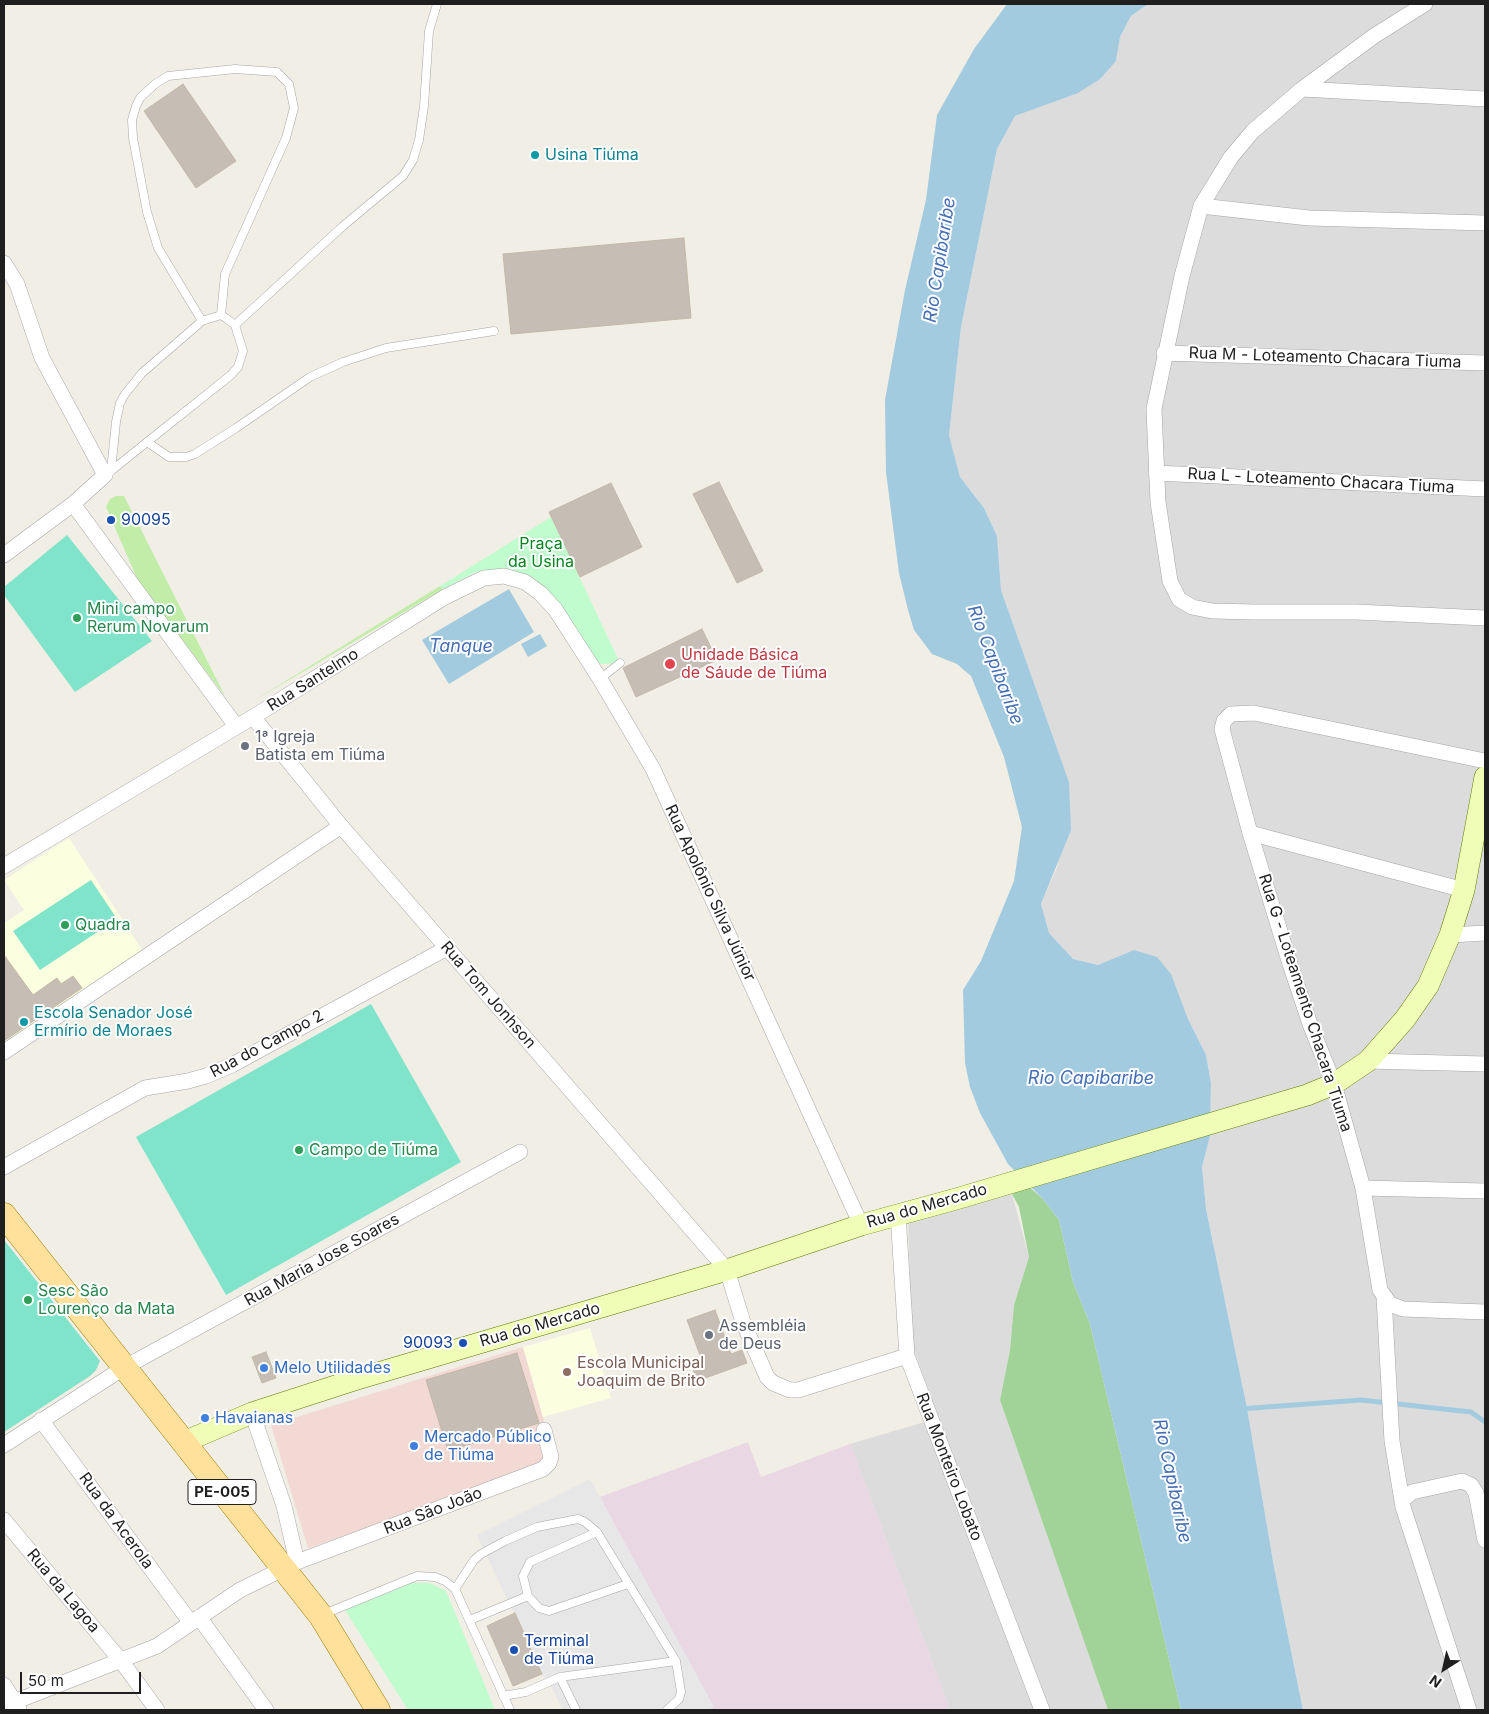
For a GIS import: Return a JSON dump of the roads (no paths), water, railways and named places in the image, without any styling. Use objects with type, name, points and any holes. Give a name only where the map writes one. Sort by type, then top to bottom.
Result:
[{"type":"main road","name":"Rua do Mercado","points":[[184,1442],[252,1413],[364,1377],[726,1270],[861,1225],[1307,1095],[1334,1084],[1368,1062],[1405,1019],[1428,986],[1450,935],[1464,890],[1485,777]]},
{"type":"main road","name":"PE-005","points":[[4,1215],[184,1442],[290,1565],[378,1710]]},
{"type":"street","points":[[1426,4],[1374,36],[1302,89],[1253,131],[1231,157],[1201,206],[1164,353],[1154,409],[1158,502],[1170,581],[1174,591],[1186,604],[1212,611],[1356,612],[1485,618]]},
{"type":"street","points":[[1302,89],[1485,99]]},
{"type":"street","points":[[1201,206],[1309,218],[1485,223]]},
{"type":"street","points":[[4,263],[17,284],[42,358],[108,473],[73,504],[4,555]]},
{"type":"street","name":"Rua M - Loteamento Chacara Tiuma","points":[[1164,353],[1485,363]]},
{"type":"street","name":"Rua L - Loteamento Chacara Tiuma","points":[[1156,473],[1485,489]]},
{"type":"street","points":[[73,504],[236,726]]},
{"type":"street","name":"Rua Santelmo","points":[[4,866],[253,717],[445,597],[484,578],[504,576],[525,582]]},
{"type":"street","name":"Rua Apolônio Silva Júnior","points":[[525,582],[540,593],[555,609],[600,679],[653,769],[861,1225]]},
{"type":"street","name":"Rua G - Loteamento Chacara Tiuma","points":[[1468,1710],[1403,1507],[1404,1500],[1392,1441],[1384,1298],[1377,1278],[1363,1188],[1334,1084],[1302,998],[1250,833],[1222,729],[1224,721],[1231,714],[1254,713],[1485,761]]},
{"type":"street","name":"Rua Tom Jonhson","points":[[253,717],[341,826],[726,1270]]},
{"type":"street","points":[[4,1052],[341,826]]},
{"type":"street","points":[[1250,833],[1464,890]]},
{"type":"street","points":[[1450,935],[1485,933]]},
{"type":"street","name":"Rua do Campo 2","points":[[4,1167],[138,1091],[156,1085],[188,1081],[232,1065],[447,948]]},
{"type":"street","points":[[1368,1062],[1485,1064]]},
{"type":"street","name":"Rua Maria Jose Soares","points":[[4,1445],[125,1368],[520,1152]]},
{"type":"street","points":[[1363,1188],[1485,1191]]},
{"type":"street","name":"Rua Monteiro Lobato","points":[[898,1214],[907,1356],[1042,1710]]},
{"type":"street","points":[[726,1270],[743,1322],[767,1377],[774,1383],[790,1390],[798,1390],[907,1356]]},
{"type":"street","points":[[1384,1298],[1396,1308],[1403,1309],[1485,1312]]},
{"type":"street","points":[[252,1413],[284,1506],[290,1565]]},
{"type":"street","name":"Rua da Acerola","points":[[41,1420],[266,1710]]},
{"type":"street","name":"Rua São João","points":[[13,1706],[157,1646],[240,1590],[290,1565],[543,1469],[550,1463],[551,1457],[544,1430]]},
{"type":"street","points":[[1404,1500],[1412,1492],[1437,1486],[1462,1481],[1471,1485],[1476,1493],[1485,1540]]},
{"type":"street","name":"Rua da Lagoa","points":[[4,1520],[122,1662],[157,1710]]},
{"type":"street","points":[[4,1685],[13,1706]]},
{"type":"lane","points":[[235,325],[343,226],[403,176],[413,160],[419,140],[424,106],[428,31],[438,4]]},
{"type":"lane","points":[[202,321],[158,248],[147,212],[133,138],[132,120],[136,106],[140,98],[155,84],[168,76],[235,69],[277,72],[289,84],[293,93],[294,108],[286,138],[225,274],[221,315]]},
{"type":"lane","points":[[108,473],[238,367],[243,351],[235,325],[221,315]]},
{"type":"lane","points":[[108,473],[116,422],[124,394],[142,373],[202,321],[221,315]]},
{"type":"lane","points":[[147,442],[170,457],[186,457],[196,454],[310,377],[343,362],[386,348],[494,330]]},
{"type":"lane","points":[[600,679],[620,663]]},
{"type":"lane","points":[[455,1589],[481,1554],[537,1527],[578,1519],[590,1524],[597,1532],[676,1661],[681,1692],[679,1699],[667,1710]]},
{"type":"lane","points":[[597,1532],[530,1562],[522,1576],[528,1596],[539,1608],[549,1611],[628,1584]]},
{"type":"lane","points":[[320,1616],[417,1576],[435,1577],[455,1589],[510,1710]]},
{"type":"lane","points":[[470,1620],[528,1596]]},
{"type":"lane","points":[[504,1696],[526,1692],[560,1677],[676,1661]]},
{"type":"lane","points":[[560,1677],[576,1710]]},
{"type":"water","name":"Rio Capibaribe","points":[[1007,4],[1148,4],[1131,16],[1120,37],[1116,61],[1100,79],[1078,93],[1015,116],[997,149],[961,327],[949,435],[960,477],[984,508],[997,536],[1001,590],[1069,782],[1071,830],[1041,904],[1049,933],[1073,959],[1098,965],[1134,950],[1157,957],[1171,974],[1188,1019],[1206,1055],[1211,1083],[1210,1136],[1202,1167],[1206,1209],[1247,1408],[1274,1567],[1303,1710],[1181,1710],[1090,1324],[1073,1282],[1059,1220],[1042,1198],[1008,1164],[980,1113],[970,1087],[965,1063],[963,990],[981,961],[1014,881],[1022,827],[1004,757],[971,676],[957,664],[932,654],[914,630],[899,573],[886,472],[885,400],[905,290],[926,200],[937,115],[974,49]]},
{"type":"water","name":"Tanque","points":[[509,589],[534,632],[449,684],[422,640]]},
{"type":"water","points":[[540,634],[547,646],[528,657],[521,644]]},
{"type":"waterway","points":[[1240,1409],[1361,1400],[1471,1412],[1485,1422]]},
{"type":"place","name":"Usina Tiúma","points":[[535,155]]},
{"type":"place","name":"90095","points":[[111,520]]},
{"type":"place","name":"Mini campo Rerum Novarum","points":[[77,618]]},
{"type":"place","name":"Unidade Básica de Sáude de Tiúma","points":[[670,664]]},
{"type":"place","name":"1ª Igreja Batista em Tiúma","points":[[245,746]]},
{"type":"place","name":"Quadra","points":[[65,925]]},
{"type":"place","name":"Escola Senador José Ermírio de Moraes","points":[[24,1022]]},
{"type":"place","name":"Campo de Tiúma","points":[[299,1150]]},
{"type":"place","name":"Sesc São Lourenço da Mata","points":[[28,1300]]},
{"type":"place","name":"Assembléia de Deus","points":[[709,1335]]},
{"type":"place","name":"90093","points":[[463,1343]]},
{"type":"place","name":"Melo Utilidades","points":[[264,1368]]},
{"type":"place","name":"Escola Municipal Joaquim de Brito","points":[[567,1372]]},
{"type":"place","name":"Havaianas","points":[[205,1418]]},
{"type":"place","name":"Mercado Público de Tiúma","points":[[414,1446]]},
{"type":"place","name":"Terminal de Tiúma","points":[[514,1650]]},
{"type":"park label","name":"Praça da Usina","points":[[541,553]]}]
